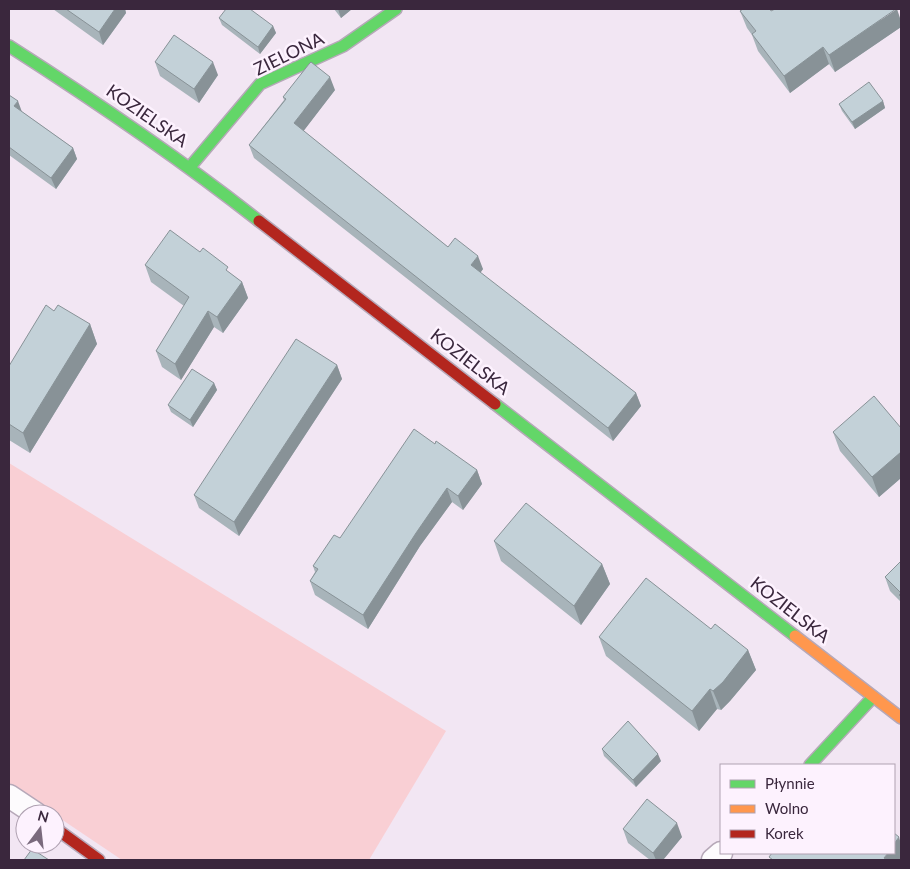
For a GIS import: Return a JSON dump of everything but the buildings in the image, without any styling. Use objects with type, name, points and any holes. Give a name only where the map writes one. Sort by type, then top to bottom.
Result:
[{"type":"street","name":"ZIELONA","points":[[190,167],[260,84],[343,46],[396,9]]},
{"type":"street","name":"KOZIELSKA","points":[[9,46],[124,120],[190,167],[901,718]]},
{"type":"street","points":[[811,764],[873,697]]},
{"type":"street","points":[[9,796],[21,804]]},
{"type":"street","points":[[65,835],[99,860]]},
{"type":"shaded area","points":[[9,463],[446,731],[369,860],[122,860],[65,822],[65,804],[39,804],[9,784]]},
{"type":"traffic: fast","points":[[190,167],[260,84],[343,46],[396,9]]},
{"type":"traffic: fast","points":[[9,46],[136,130],[259,221]]},
{"type":"traffic: fast","points":[[495,404],[795,636]]},
{"type":"traffic: fast","points":[[811,764],[873,697]]},
{"type":"traffic: slow","points":[[795,636],[901,718]]},
{"type":"traffic: jam","points":[[259,221],[495,404]]},
{"type":"traffic: jam","points":[[65,835],[99,860]]}]
